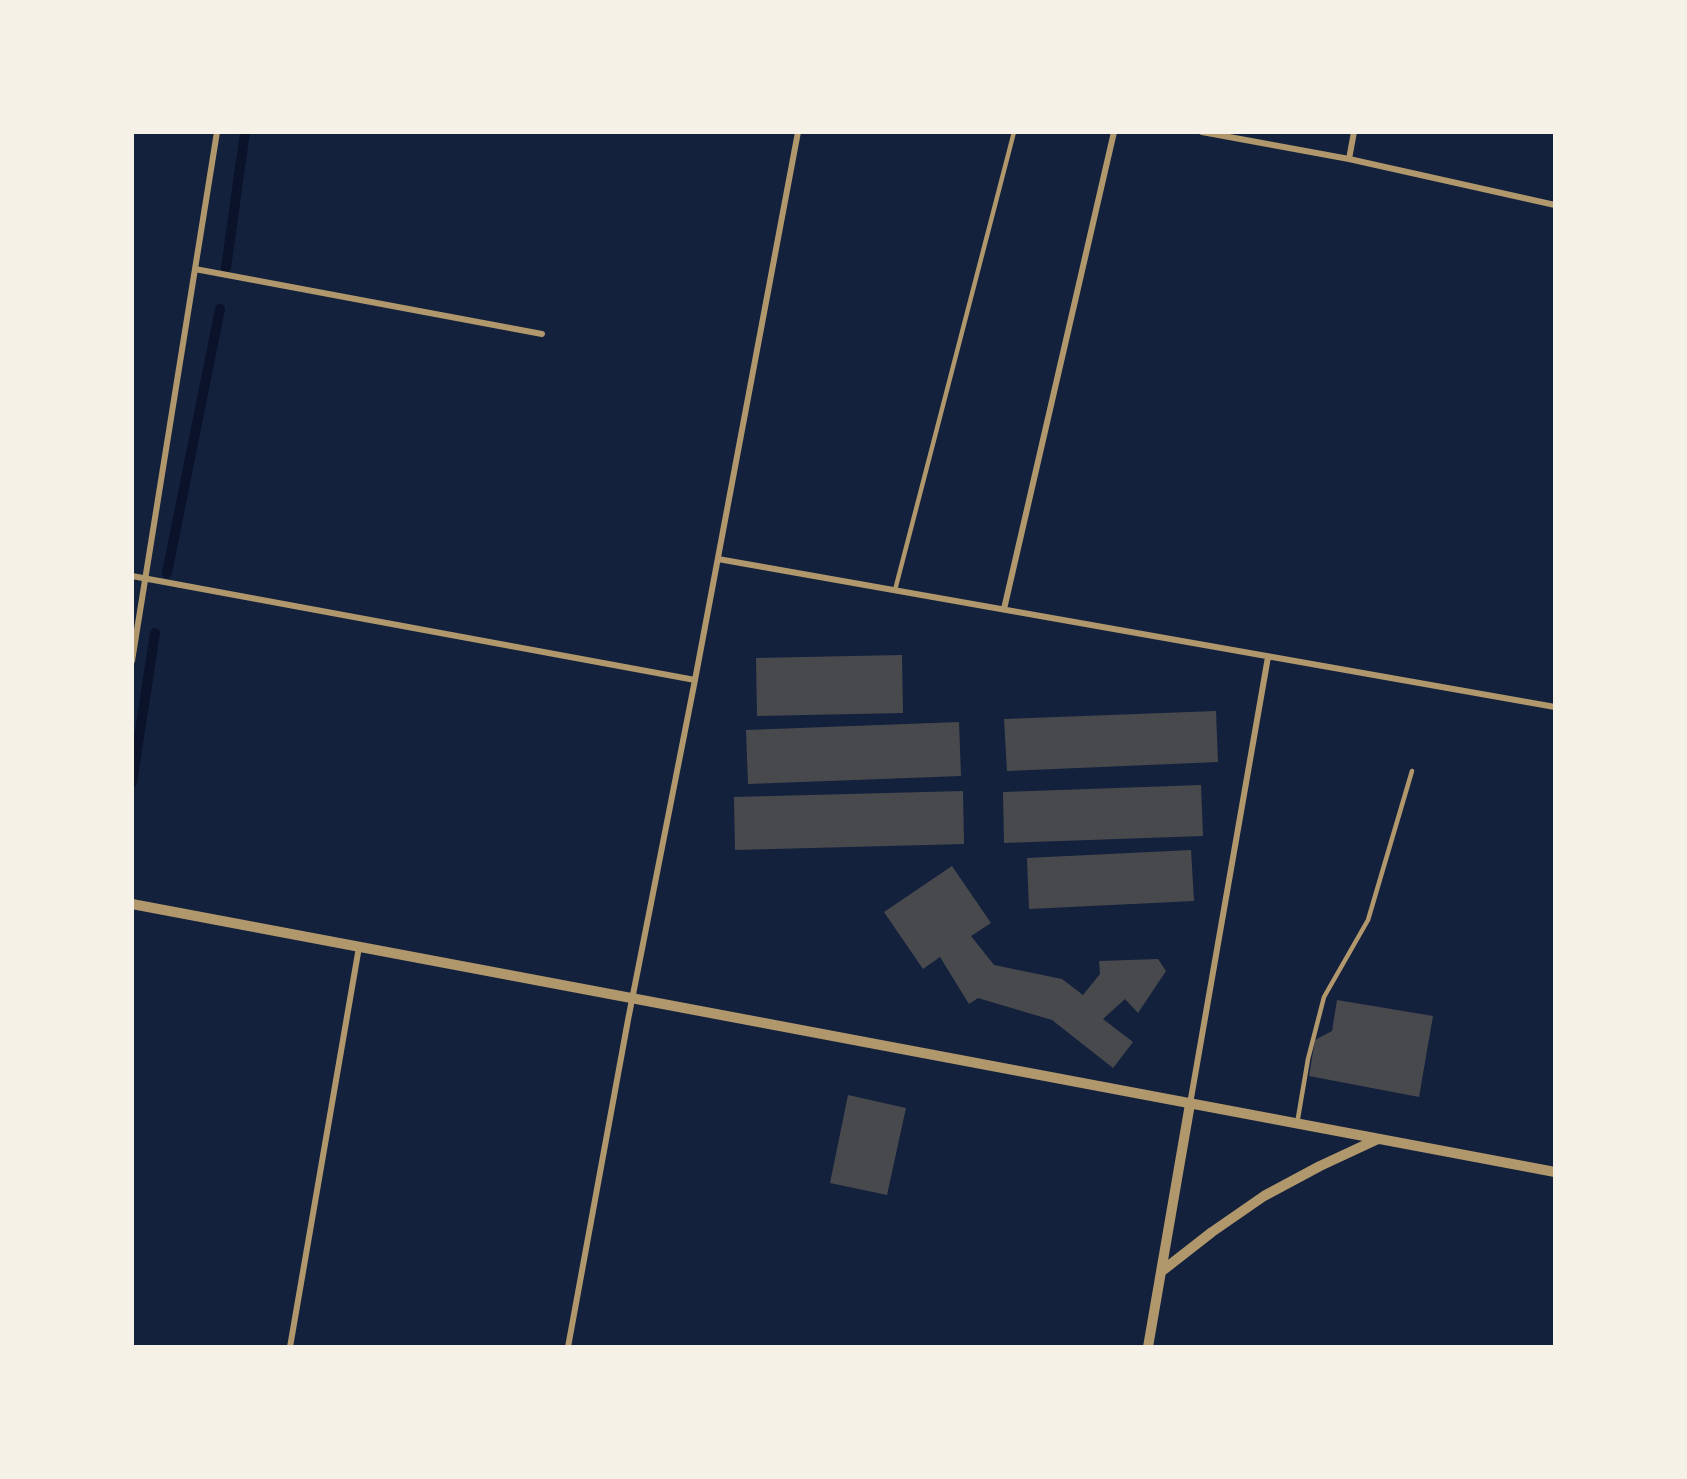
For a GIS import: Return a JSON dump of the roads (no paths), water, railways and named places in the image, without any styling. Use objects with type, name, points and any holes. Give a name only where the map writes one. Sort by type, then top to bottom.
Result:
[{"type":"street","points":[[132,661],[218,132]]},
{"type":"street","points":[[568,1347],[632,999],[695,680],[798,132]]},
{"type":"street","points":[[1004,609],[1113,132]]},
{"type":"street","points":[[1202,132],[1349,159],[1555,205]]},
{"type":"street","points":[[1349,159],[1354,132]]},
{"type":"street","points":[[195,269],[542,334]]},
{"type":"street","points":[[718,559],[1555,707]]},
{"type":"street","points":[[132,576],[695,680]]},
{"type":"street","points":[[1148,1347],[1268,657]]},
{"type":"street","points":[[132,904],[1555,1172]]},
{"type":"street","points":[[290,1347],[359,947]]},
{"type":"street","points":[[1162,1271],[1212,1232],[1264,1196],[1378,1139]]},
{"type":"lane","points":[[895,590],[1014,132]]},
{"type":"lane","points":[[1297,1124],[1308,1059],[1324,997],[1368,920],[1412,771]]},
{"type":"waterway","points":[[226,268],[245,132]]},
{"type":"waterway","points":[[167,573],[220,309]]},
{"type":"waterway","points":[[132,783],[155,633]]}]
